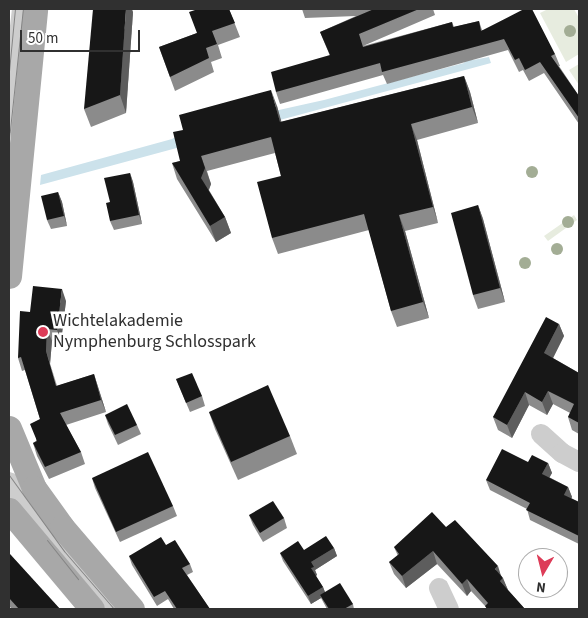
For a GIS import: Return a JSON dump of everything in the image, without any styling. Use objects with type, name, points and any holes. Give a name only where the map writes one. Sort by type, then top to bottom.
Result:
[{"type":"main road","points":[[9,276],[35,9]]},
{"type":"main road","points":[[9,428],[34,488],[132,609]]},
{"type":"main road","points":[[9,510],[67,572],[92,609]]},
{"type":"street","points":[[9,123],[22,9]]},
{"type":"street","points":[[541,434],[562,453],[579,462]]},
{"type":"street","points":[[9,482],[67,572],[110,609]]},
{"type":"street","points":[[439,588],[449,609]]},
{"type":"shaded area","points":[[548,9],[574,9],[579,18],[579,54],[566,62],[540,13]]},
{"type":"shaded area","points":[[579,64],[579,85],[569,70]]},
{"type":"shaded area","points":[[574,215],[577,220],[548,241],[544,236]]},
{"type":"water","points":[[473,46],[473,60],[489,57],[491,63],[40,185],[41,175],[172,139],[185,131],[324,100],[464,63]]},
{"type":"building","points":[[93,9],[126,9],[120,95],[84,109]]},
{"type":"building","points":[[198,9],[229,9],[235,23],[212,31],[217,44],[206,48],[209,58],[170,77],[159,47],[197,33],[189,12]]},
{"type":"building","points":[[374,9],[419,9],[359,34],[363,47],[452,22],[453,27],[479,21],[481,31],[524,9],[532,9],[555,54],[551,56],[579,96],[579,118],[540,62],[525,70],[519,58],[515,60],[504,39],[382,72],[380,63],[276,92],[271,72],[330,55],[320,32]]},
{"type":"building","points":[[464,76],[472,107],[411,124],[433,207],[399,215],[423,302],[391,311],[364,214],[272,238],[257,182],[281,176],[271,137],[201,156],[205,168],[201,178],[225,217],[210,226],[172,163],[180,161],[173,132],[183,130],[179,115],[271,90],[280,122]]},
{"type":"building","points":[[130,173],[139,215],[110,221],[106,203],[110,202],[104,178]]},
{"type":"building","points":[[58,192],[64,216],[47,220],[41,196]]},
{"type":"building","points":[[478,205],[500,288],[473,295],[451,213]]},
{"type":"building","points":[[33,286],[62,289],[57,330],[47,329],[46,351],[56,386],[94,374],[101,400],[60,413],[81,452],[45,467],[33,443],[37,441],[30,424],[40,419],[21,357],[18,358],[20,311],[30,312]]},
{"type":"building","points":[[546,317],[559,324],[544,353],[579,373],[579,423],[568,417],[574,404],[548,391],[542,402],[525,392],[507,425],[493,417]]},
{"type":"building","points":[[192,373],[202,396],[186,403],[176,379]]},
{"type":"building","points":[[268,385],[290,436],[231,462],[209,412]]},
{"type":"building","points":[[127,404],[137,425],[115,435],[105,415]]},
{"type":"building","points":[[502,449],[528,462],[532,455],[548,463],[542,474],[568,487],[564,495],[579,502],[579,536],[526,510],[530,503],[486,480]]},
{"type":"building","points":[[148,452],[173,506],[116,532],[92,478]]},
{"type":"building","points":[[273,501],[284,518],[260,533],[249,515]]},
{"type":"building","points":[[432,512],[446,527],[455,520],[498,566],[495,569],[503,578],[500,581],[525,609],[487,609],[485,606],[488,603],[467,579],[462,584],[433,551],[402,576],[389,562],[399,554],[394,547]]},
{"type":"building","points":[[326,536],[334,548],[311,562],[314,567],[311,568],[323,587],[308,596],[280,553],[298,541],[304,550]]},
{"type":"building","points":[[161,537],[166,545],[175,540],[190,564],[182,568],[210,609],[177,609],[165,591],[154,597],[129,556]]},
{"type":"building","points":[[9,553],[60,609],[19,609],[9,598]]},
{"type":"building","points":[[340,583],[353,604],[344,609],[329,609],[320,595]]},
{"type":"tram line","points":[[9,71],[15,9]]},
{"type":"tram line","points":[[9,139],[23,9]]},
{"type":"tram line","points":[[9,475],[64,551],[114,609]]},
{"type":"tram line","points":[[47,540],[78,579]]},
{"type":"place","name":"Wichtelakademie Nymphenburg Schlosspark","points":[[43,332]]}]
